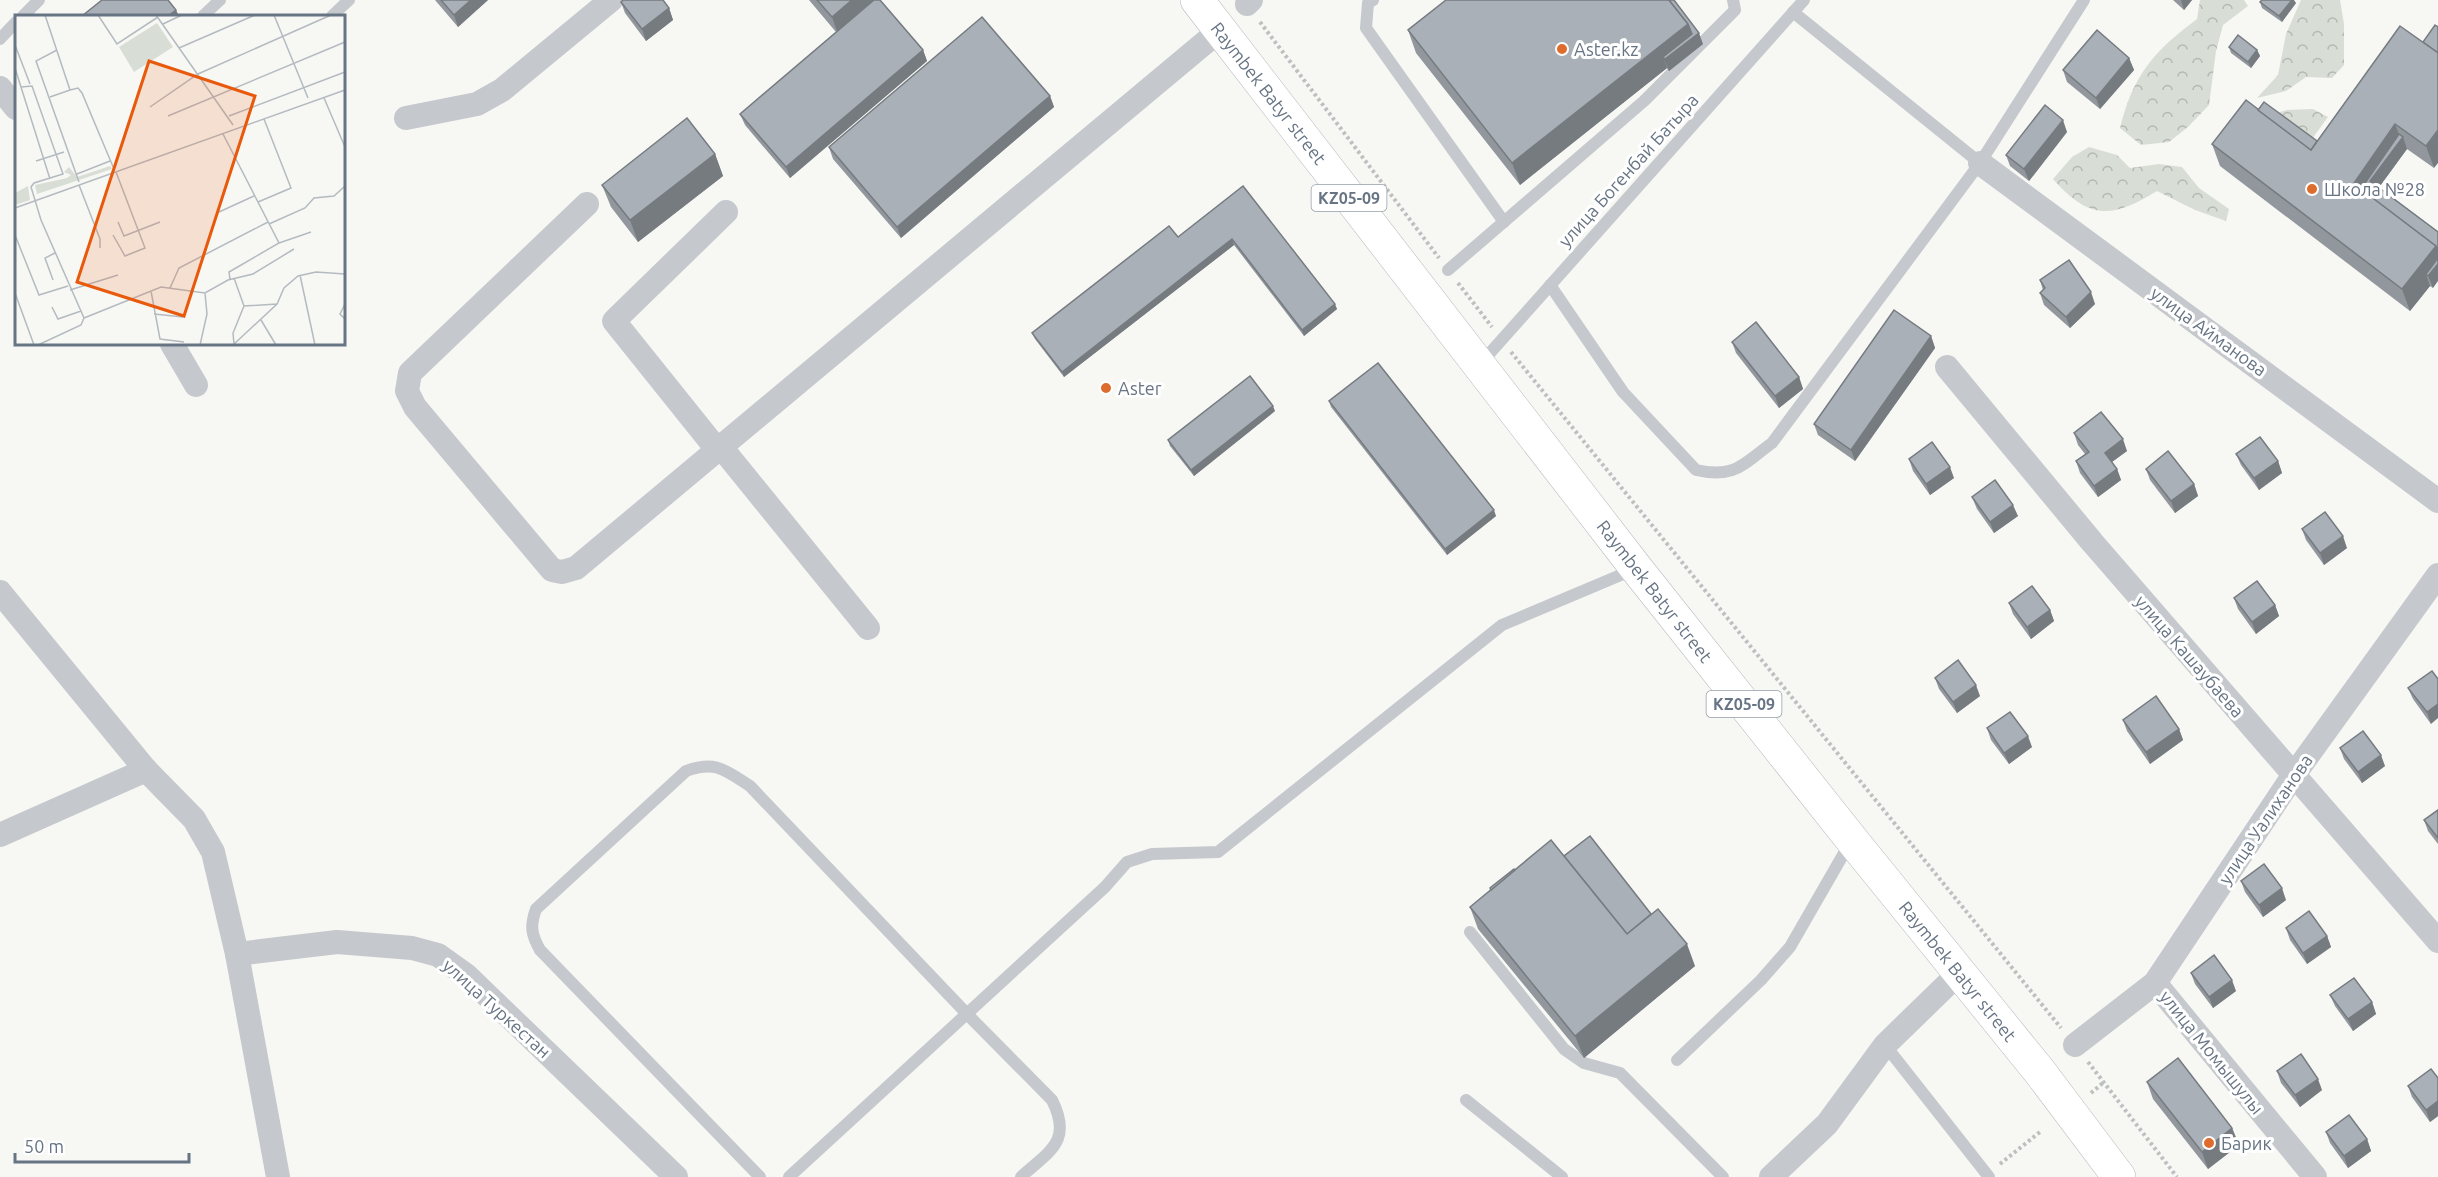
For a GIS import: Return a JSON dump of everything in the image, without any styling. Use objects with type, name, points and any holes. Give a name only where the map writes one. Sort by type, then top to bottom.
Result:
[{"type":"main road","name":"Raymbek Batyr street","points":[[1197,0],[1636,568],[2040,1072],[2120,1177]]},
{"type":"street","points":[[406,118],[477,104],[502,90],[611,0]]},
{"type":"street","points":[[587,204],[410,373],[407,391],[415,407],[552,570],[562,572],[576,568],[1220,30]]},
{"type":"street","points":[[0,88],[15,107]]},
{"type":"street","name":"улица Айманова","points":[[1980,163],[2438,501]]},
{"type":"street","points":[[726,212],[614,321],[711,442],[721,447],[868,628]]},
{"type":"street","points":[[172,345],[196,385]]},
{"type":"street","name":"улица Кашаубаева","points":[[1947,367],[2092,542],[2438,941]]},
{"type":"street","name":"улица Уалиханова","points":[[2075,1045],[2155,983],[2293,776],[2438,575]]},
{"type":"street","points":[[0,592],[146,770],[194,819],[213,852],[237,954],[278,1177]]},
{"type":"street","points":[[0,836],[146,770]]},
{"type":"street","name":"улица Туркестан","points":[[237,954],[337,942],[412,948],[438,955],[466,975],[676,1177]]},
{"type":"street","points":[[1771,1177],[1827,1124],[1885,1045],[1960,972]]},
{"type":"street","name":"улица Момышулы","points":[[2155,983],[2315,1177]]},
{"type":"lane","points":[[23,15],[39,0]]},
{"type":"lane","points":[[204,15],[220,0]]},
{"type":"lane","points":[[333,15],[349,0]]},
{"type":"lane","points":[[1373,0],[1368,3],[1366,28],[1504,222]]},
{"type":"lane","points":[[1448,270],[1644,101],[1735,10],[1732,0]]},
{"type":"lane","name":"улица Богенбай Батыра","points":[[1480,364],[1804,0]]},
{"type":"lane","points":[[1550,285],[1623,392],[1696,470],[1712,474],[1732,473],[1772,443],[1980,163],[2084,0]]},
{"type":"lane","points":[[1793,12],[1980,163]]},
{"type":"lane","points":[[0,39],[15,23]]},
{"type":"lane","points":[[789,1177],[1105,887],[1127,862],[1152,854],[1218,852],[1502,625],[1636,568]]},
{"type":"lane","points":[[760,1177],[540,950],[532,936],[531,923],[536,909],[686,771],[700,765],[718,766],[750,786],[1052,1100],[1059,1115],[1061,1131],[1056,1145],[1021,1177]]},
{"type":"lane","points":[[1677,1060],[1761,980],[1790,947],[1852,840]]},
{"type":"lane","points":[[1470,932],[1564,1049],[1584,1063],[1620,1073],[1723,1177]]},
{"type":"lane","points":[[1885,1045],[1988,1176]]},
{"type":"lane","points":[[1466,1100],[1562,1177]]},
{"type":"path","points":[[1249,2],[1502,341],[2075,1045],[2177,1177]]},
{"type":"path","points":[[1988,1176],[2040,1132]]},
{"type":"green space","points":[[2200,0],[2244,0],[2248,6],[2223,25],[2216,51],[2209,105],[2188,127],[2169,142],[2141,145],[2120,128],[2131,93],[2157,54],[2197,19]]},
{"type":"green space","points":[[2301,0],[2340,0],[2344,24],[2344,65],[2332,78],[2306,77],[2286,91],[2257,98],[2278,75],[2286,34]]},
{"type":"green space","points":[[2313,109],[2328,117],[2304,150],[2269,115],[2287,110]]},
{"type":"green space","points":[[2089,147],[2117,155],[2130,168],[2159,164],[2182,167],[2199,188],[2229,209],[2226,221],[2195,210],[2157,191],[2127,207],[2114,210],[2102,211],[2078,202],[2053,179],[2072,157]]},
{"type":"building","points":[[102,0],[168,0],[176,10],[169,15],[83,15]]},
{"type":"building","points":[[441,0],[471,0],[454,15]]},
{"type":"building","points":[[623,0],[663,0],[669,8],[642,29],[621,2]]},
{"type":"building","points":[[817,0],[852,0],[832,17]]},
{"type":"building","points":[[874,0],[880,0],[923,50],[786,167],[740,114]]},
{"type":"building","points":[[1446,0],[1669,0],[1688,24],[1512,163],[1408,30]]},
{"type":"building","points":[[1669,0],[1674,0],[1699,33],[1665,59],[1663,57],[1692,34],[1688,24]]},
{"type":"building","points":[[2262,0],[2292,0],[2279,16],[2260,2]]},
{"type":"building","points":[[982,17],[1050,96],[897,227],[829,147]]},
{"type":"building","points":[[2435,25],[2438,27],[2438,53],[2423,42]]},
{"type":"building","name":"Школа №28","points":[[2400,26],[2438,53],[2438,130],[2426,146],[2395,124],[2354,183],[2436,246],[2402,289],[2212,144],[2246,100],[2311,150]]},
{"type":"building","points":[[2097,30],[2129,58],[2096,98],[2063,70]]},
{"type":"building","points":[[2238,35],[2257,50],[2248,62],[2229,47]]},
{"type":"building","points":[[2264,102],[2317,141],[2311,150],[2258,110]]},
{"type":"building","points":[[2045,105],[2063,120],[2024,169],[2006,155]]},
{"type":"building","points":[[687,118],[715,154],[630,220],[602,185]]},
{"type":"building","points":[[2399,134],[2403,137],[2370,181],[2438,232],[2438,252],[2436,246],[2361,189]]},
{"type":"building","points":[[1243,186],[1335,304],[1302,330],[1232,239],[1062,372],[1032,333],[1169,226],[1178,237]]},
{"type":"building","points":[[2438,258],[2438,264],[2428,276],[2426,274]]},
{"type":"building","points":[[2069,260],[2091,292],[2066,317],[2040,293],[2045,288],[2040,280]]},
{"type":"building","points":[[1894,310],[1931,336],[1851,450],[1814,424]]},
{"type":"building","points":[[1756,322],[1799,377],[1775,396],[1732,342]]},
{"type":"building","points":[[1378,363],[1494,510],[1445,549],[1329,401]]},
{"type":"building","points":[[1250,376],[1273,406],[1191,470],[1168,440]]},
{"type":"building","points":[[2101,412],[2123,439],[2105,453],[2117,469],[2094,486],[2076,461],[2089,452],[2074,433]]},
{"type":"building","points":[[2260,437],[2278,461],[2254,478],[2236,454]]},
{"type":"building","points":[[1932,442],[1950,467],[1926,484],[1909,459]]},
{"type":"building","points":[[2168,451],[2194,484],[2171,501],[2146,469]]},
{"type":"building","points":[[1995,480],[2013,505],[1990,522],[1972,497]]},
{"type":"building","points":[[2325,512],[2343,536],[2320,553],[2302,529]]},
{"type":"building","points":[[2257,581],[2275,605],[2252,622],[2234,598]]},
{"type":"building","points":[[2032,586],[2050,610],[2027,627],[2009,603]]},
{"type":"building","points":[[1958,660],[1976,685],[1953,702],[1935,678]]},
{"type":"building","points":[[2432,671],[2438,679],[2438,704],[2427,712],[2408,688]]},
{"type":"building","points":[[2156,696],[2179,729],[2146,752],[2123,720]]},
{"type":"building","points":[[2010,712],[2028,736],[2004,753],[1987,728]]},
{"type":"building","points":[[2363,731],[2381,755],[2358,772],[2340,748]]},
{"type":"building","points":[[2438,810],[2438,838],[2424,820]]},
{"type":"building","points":[[1590,836],[1651,914],[1627,934],[1564,856]]},
{"type":"building","points":[[1551,840],[1627,934],[1658,909],[1687,944],[1575,1036],[1470,907]]},
{"type":"building","points":[[2264,864],[2282,888],[2259,905],[2241,881]]},
{"type":"building","points":[[1515,870],[1491,890],[1490,888]]},
{"type":"building","points":[[2309,911],[2327,936],[2303,953],[2286,928]]},
{"type":"building","points":[[2214,955],[2232,980],[2209,997],[2191,973]]},
{"type":"building","points":[[2354,978],[2372,1002],[2348,1019],[2330,995]]},
{"type":"building","points":[[2301,1054],[2318,1079],[2295,1095],[2277,1071]]},
{"type":"building","points":[[2178,1058],[2232,1128],[2202,1152],[2147,1082]]},
{"type":"building","points":[[2431,1069],[2438,1078],[2438,1101],[2426,1110],[2408,1086]]},
{"type":"building","points":[[2349,1115],[2367,1139],[2344,1156],[2326,1132]]},
{"type":"place","name":"Aster.kz","points":[[1562,49]]},
{"type":"place","name":"Школа №28","points":[[2312,189]]},
{"type":"place","name":"Aster","points":[[1106,388]]},
{"type":"place","name":"Барик","points":[[2209,1143]]}]
